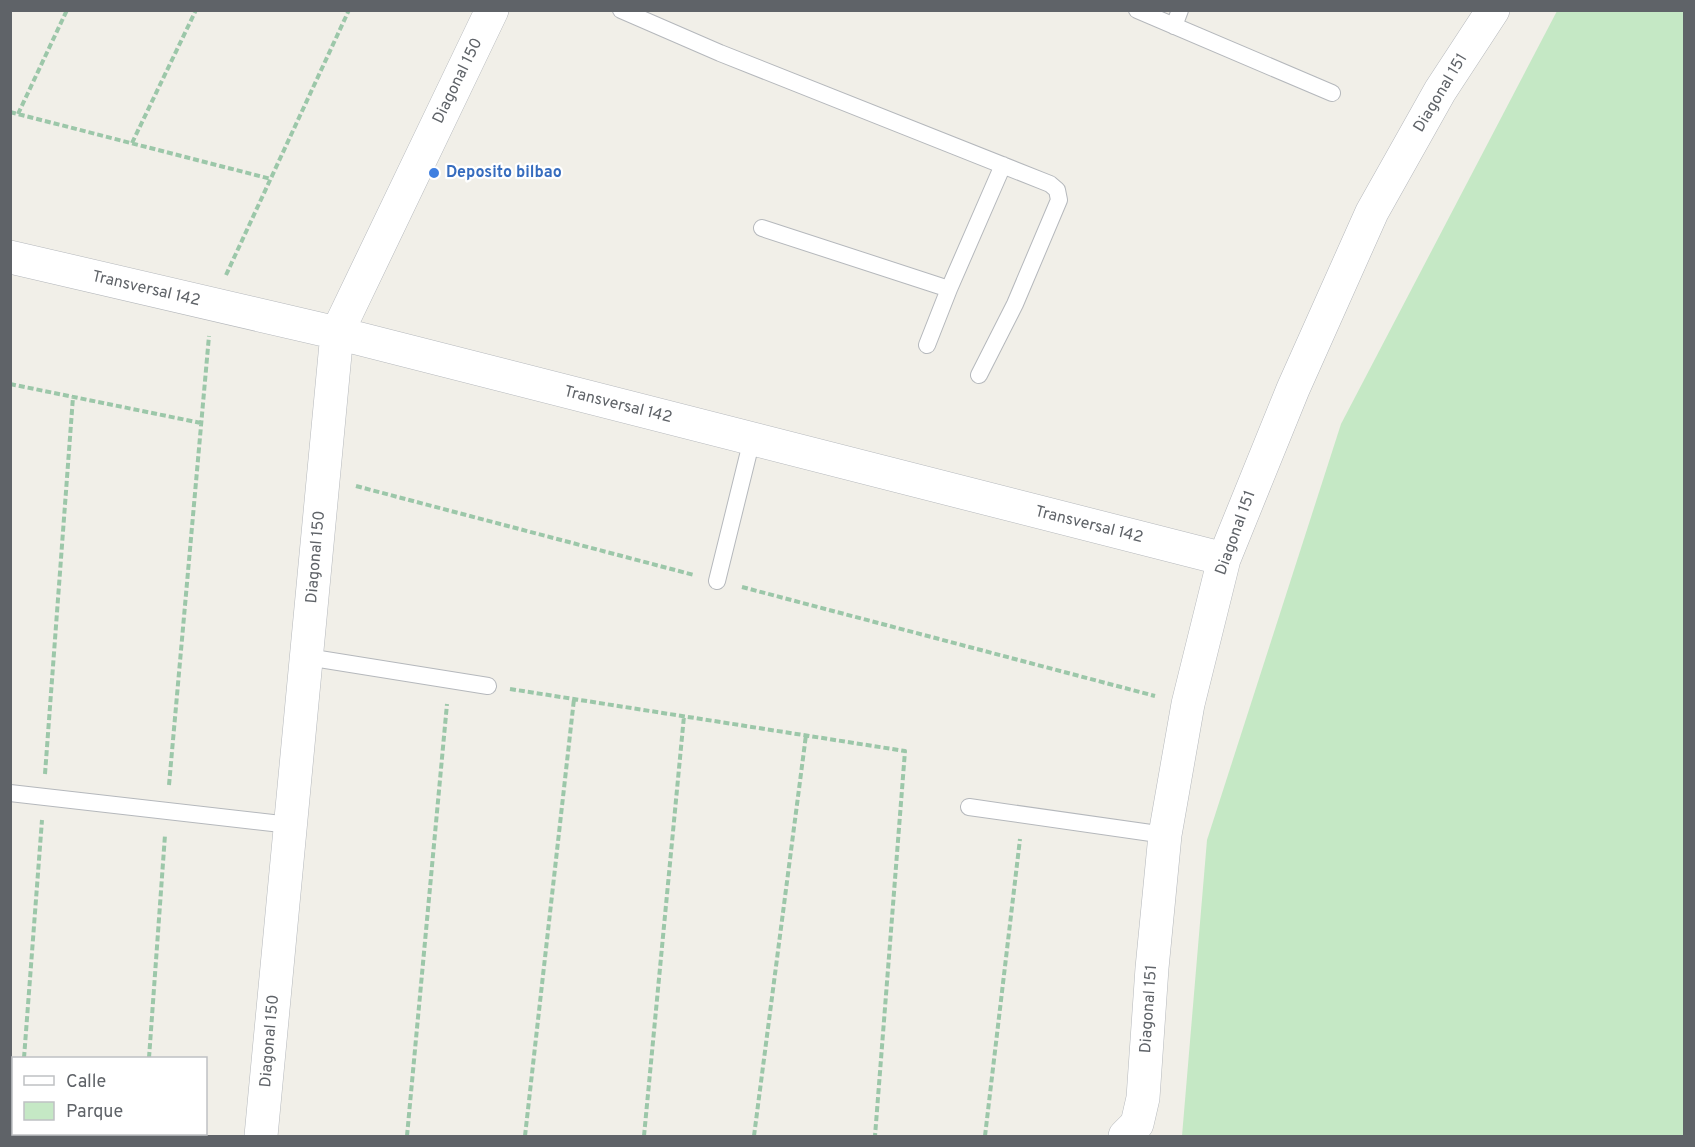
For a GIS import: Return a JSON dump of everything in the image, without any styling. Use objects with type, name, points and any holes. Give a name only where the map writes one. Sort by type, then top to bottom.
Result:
[{"type":"street","name":"Diagonal 150","points":[[261,1137],[337,333],[492,10]]},
{"type":"street","name":"Diagonal 151","points":[[1125,1137],[1137,1124],[1143,1098],[1152,968],[1166,835],[1188,704],[1224,559],[1293,389],[1372,212],[1440,92],[1493,10]]},
{"type":"street","name":"Transversal 142","points":[[10,257],[337,333],[1224,559]]},
{"type":"lane","points":[[621,10],[720,53],[1050,184],[1057,190],[1059,200],[1015,304],[979,375]]},
{"type":"lane","points":[[1137,10],[1177,18],[1332,93]]},
{"type":"lane","points":[[927,345],[948,289],[1003,165]]},
{"type":"lane","points":[[762,228],[948,289]]},
{"type":"lane","points":[[717,580],[752,439]]},
{"type":"lane","points":[[306,657],[488,686]]},
{"type":"lane","points":[[10,793],[290,825]]},
{"type":"lane","points":[[969,807],[1166,835]]},
{"type":"path","points":[[18,114],[67,10]]},
{"type":"path","points":[[132,143],[196,10]]},
{"type":"path","points":[[149,1057],[166,811],[212,304],[349,10]]},
{"type":"path","points":[[10,112],[271,178]]},
{"type":"path","points":[[10,384],[201,423]]},
{"type":"path","points":[[24,1057],[73,397]]},
{"type":"path","points":[[323,477],[1188,704]]},
{"type":"path","points":[[407,1137],[450,679]]},
{"type":"path","points":[[488,686],[905,752],[875,1137]]},
{"type":"path","points":[[525,1137],[574,699]]},
{"type":"path","points":[[644,1137],[684,716]]},
{"type":"path","points":[[754,1137],[806,735]]},
{"type":"path","points":[[985,1137],[1023,815]]},
{"type":"green space","points":[[1557,11],[1684,11],[1684,1136],[1182,1136],[1207,840],[1341,424]]},
{"type":"place","name":"Deposito bilbao","points":[[434,173]]}]
